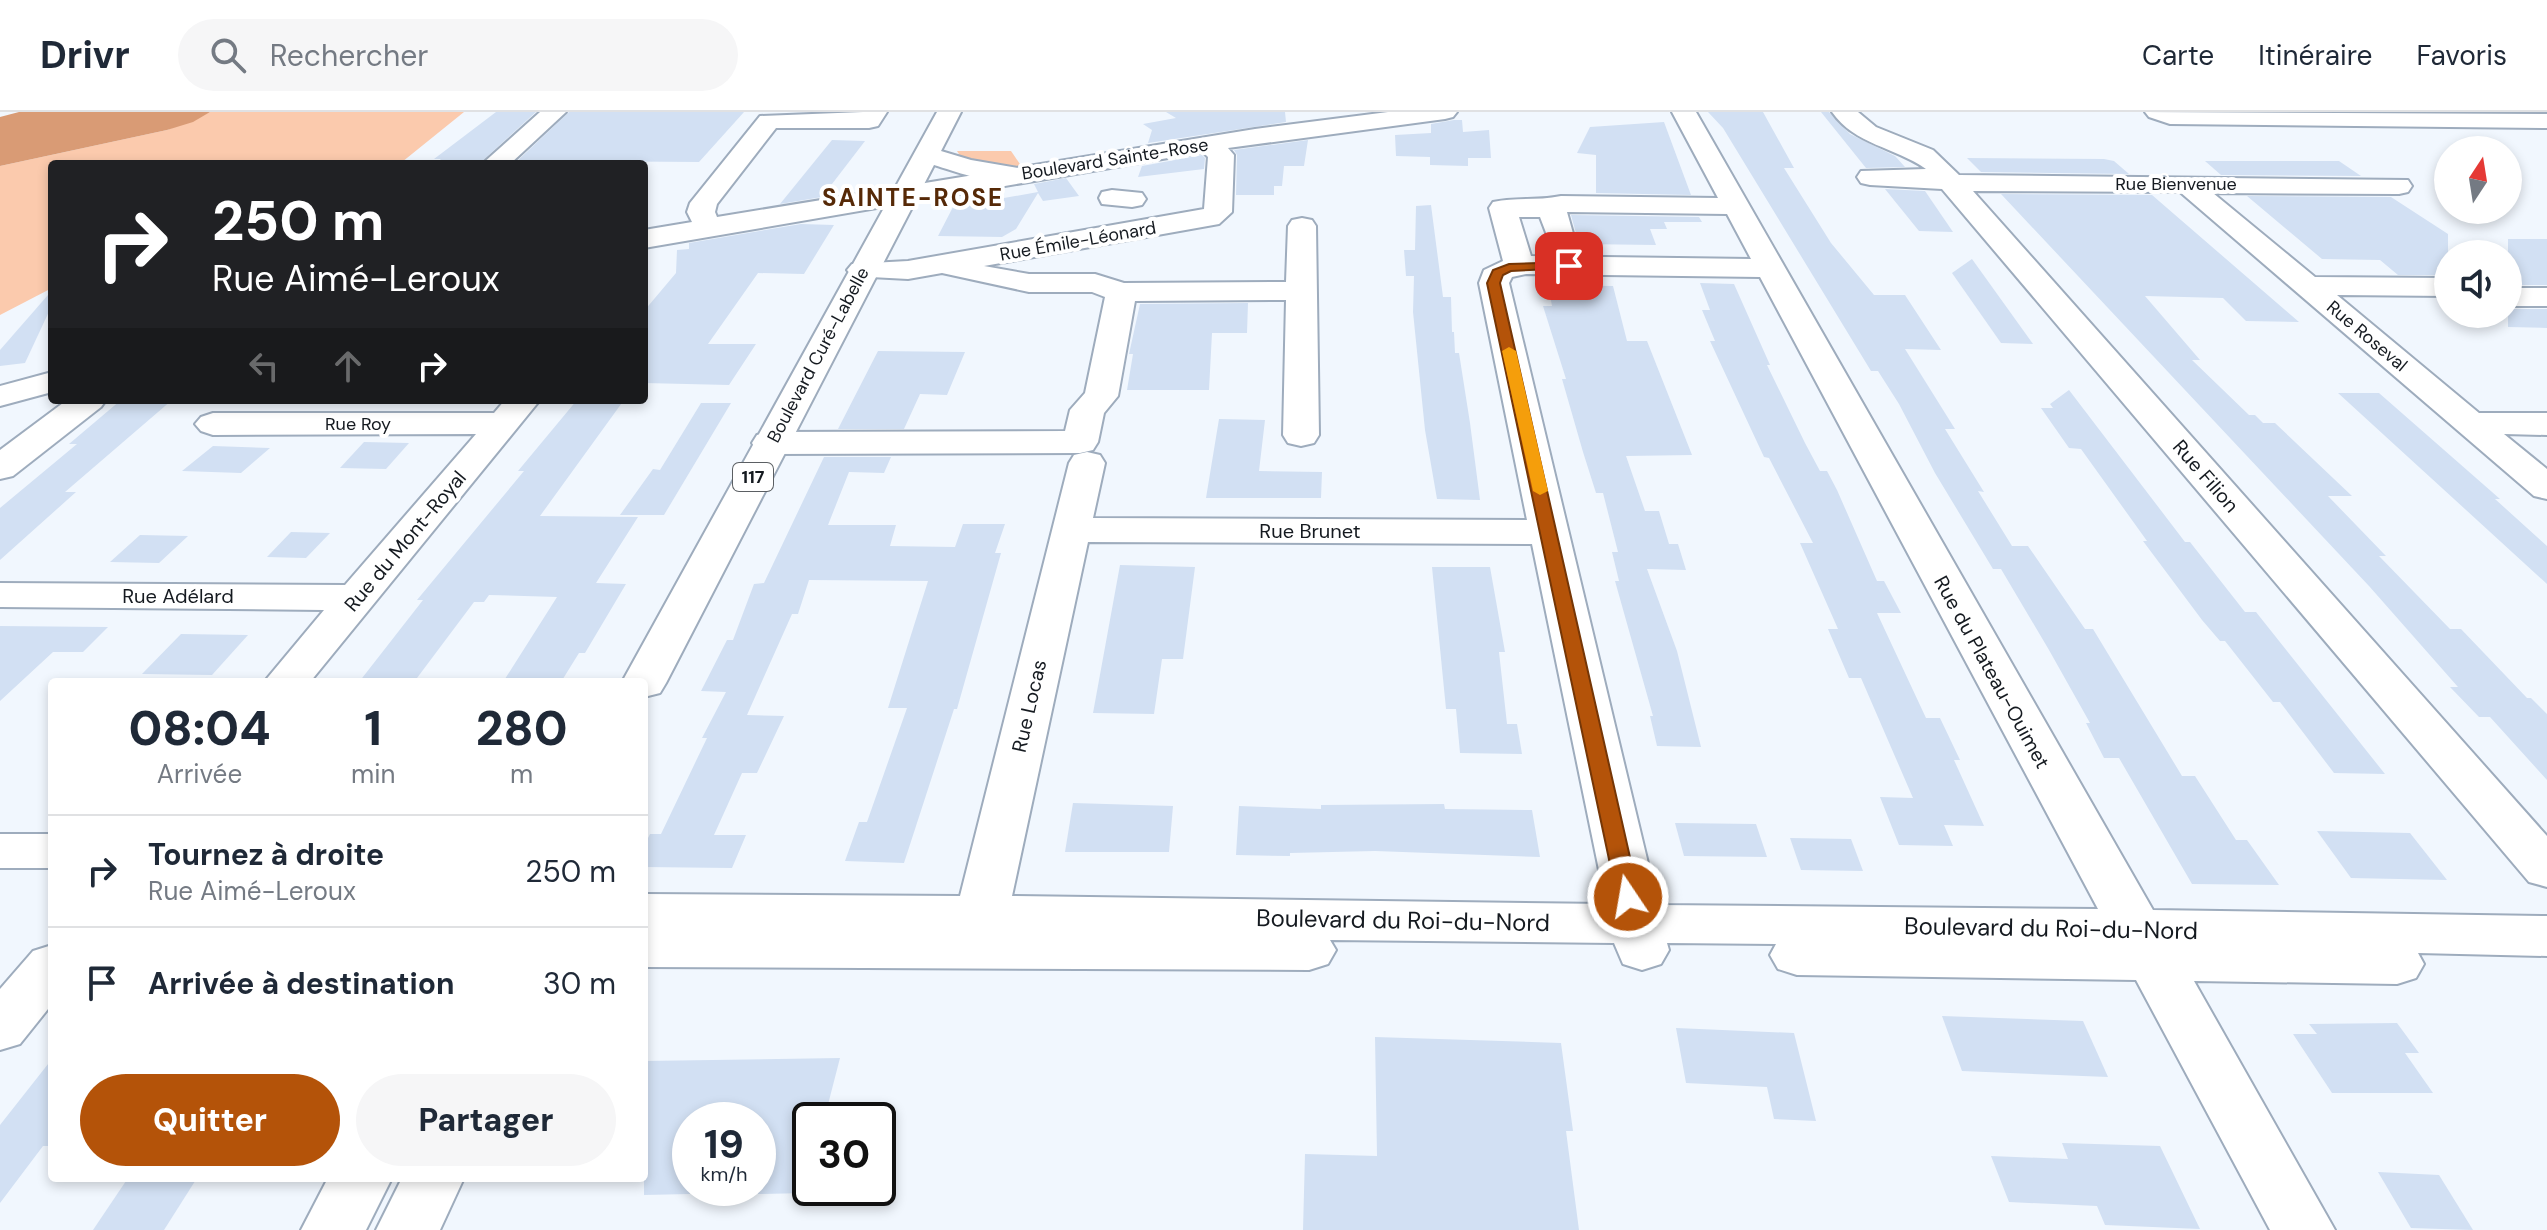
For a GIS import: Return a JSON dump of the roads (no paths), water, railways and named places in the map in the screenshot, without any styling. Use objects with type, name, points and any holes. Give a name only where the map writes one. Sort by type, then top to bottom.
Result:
[{"type":"street","points":[[500,160],[554,112]]},
{"type":"street","points":[[708,226],[701,212],[704,203],[769,121],[869,121],[875,112]]},
{"type":"street","name":"Boulevard Curé-Labelle","points":[[647,678],[949,112]]},
{"type":"street","name":"Boulevard Sainte-Rose","points":[[648,243],[708,226],[774,218],[1015,175],[1209,144],[1445,112]]},
{"type":"street","name":"Rue du Plateau-Ouimet","points":[[1684,112],[2303,1230]]},
{"type":"street","name":"Rue Filion","points":[[1844,112],[1872,153],[1931,160],[1953,183],[2547,869]]},
{"type":"street","points":[[2157,112],[2170,117],[2547,121]]},
{"type":"street","name":"Rue Bienvenue","points":[[1831,136],[1928,178],[1953,183],[2399,186]]},
{"type":"street","name":"Rue Émile-Léonard","points":[[862,270],[956,272],[1209,218],[1218,212],[1232,170],[1209,144]]},
{"type":"street","points":[[926,154],[967,167],[1015,175]]},
{"type":"street","name":"Rue Roseval","points":[[2186,184],[2547,488]]},
{"type":"street","points":[[1519,266],[1503,208],[1552,209],[1561,204],[1735,206]]},
{"type":"street","points":[[1552,209],[1569,266]]},
{"type":"street","points":[[1301,435],[1302,226]]},
{"type":"street","points":[[1639,938],[1494,283],[1497,273],[1519,266],[1769,268]]},
{"type":"street","points":[[956,272],[1029,283],[1095,283],[1126,305],[1301,291]]},
{"type":"street","points":[[2312,290],[2434,287]]},
{"type":"street","points":[[2522,287],[2547,287]]},
{"type":"street","points":[[2312,290],[2434,295]]},
{"type":"street","points":[[2522,297],[2547,297]]},
{"type":"street","points":[[770,443],[1080,442],[1087,410],[1101,396],[1126,305]]},
{"type":"street","points":[[0,396],[48,383]]},
{"type":"street","points":[[0,468],[84,404]]},
{"type":"street","name":"Rue Roy","points":[[213,424],[513,412]]},
{"type":"street","name":"Rue du Mont-Royal","points":[[289,678],[513,412]]},
{"type":"street","points":[[2470,423],[2547,424]]},
{"type":"street","name":"Rue Locas","points":[[977,931],[1087,463]]},
{"type":"street","name":"Rue Brunet","points":[[1071,530],[1550,532]]},
{"type":"street","name":"Rue Adélard","points":[[0,595],[357,598]]},
{"type":"street","points":[[0,851],[48,851]]},
{"type":"street","name":"Boulevard du Roi-du-Nord","points":[[648,913],[977,931],[2144,944],[2547,936]]},
{"type":"street","name":"Boulevard du Roi-du-Nord","points":[[648,947],[977,931]]},
{"type":"street","name":"Boulevard du Roi-du-Nord","points":[[2144,944],[2547,966]]},
{"type":"street","points":[[0,1028],[48,970]]},
{"type":"street","points":[[333,1230],[359,1182]]},
{"type":"street","points":[[408,1230],[431,1182]]},
{"type":"district","name":"SAINTE-ROSE","points":[[913,197]]}]
